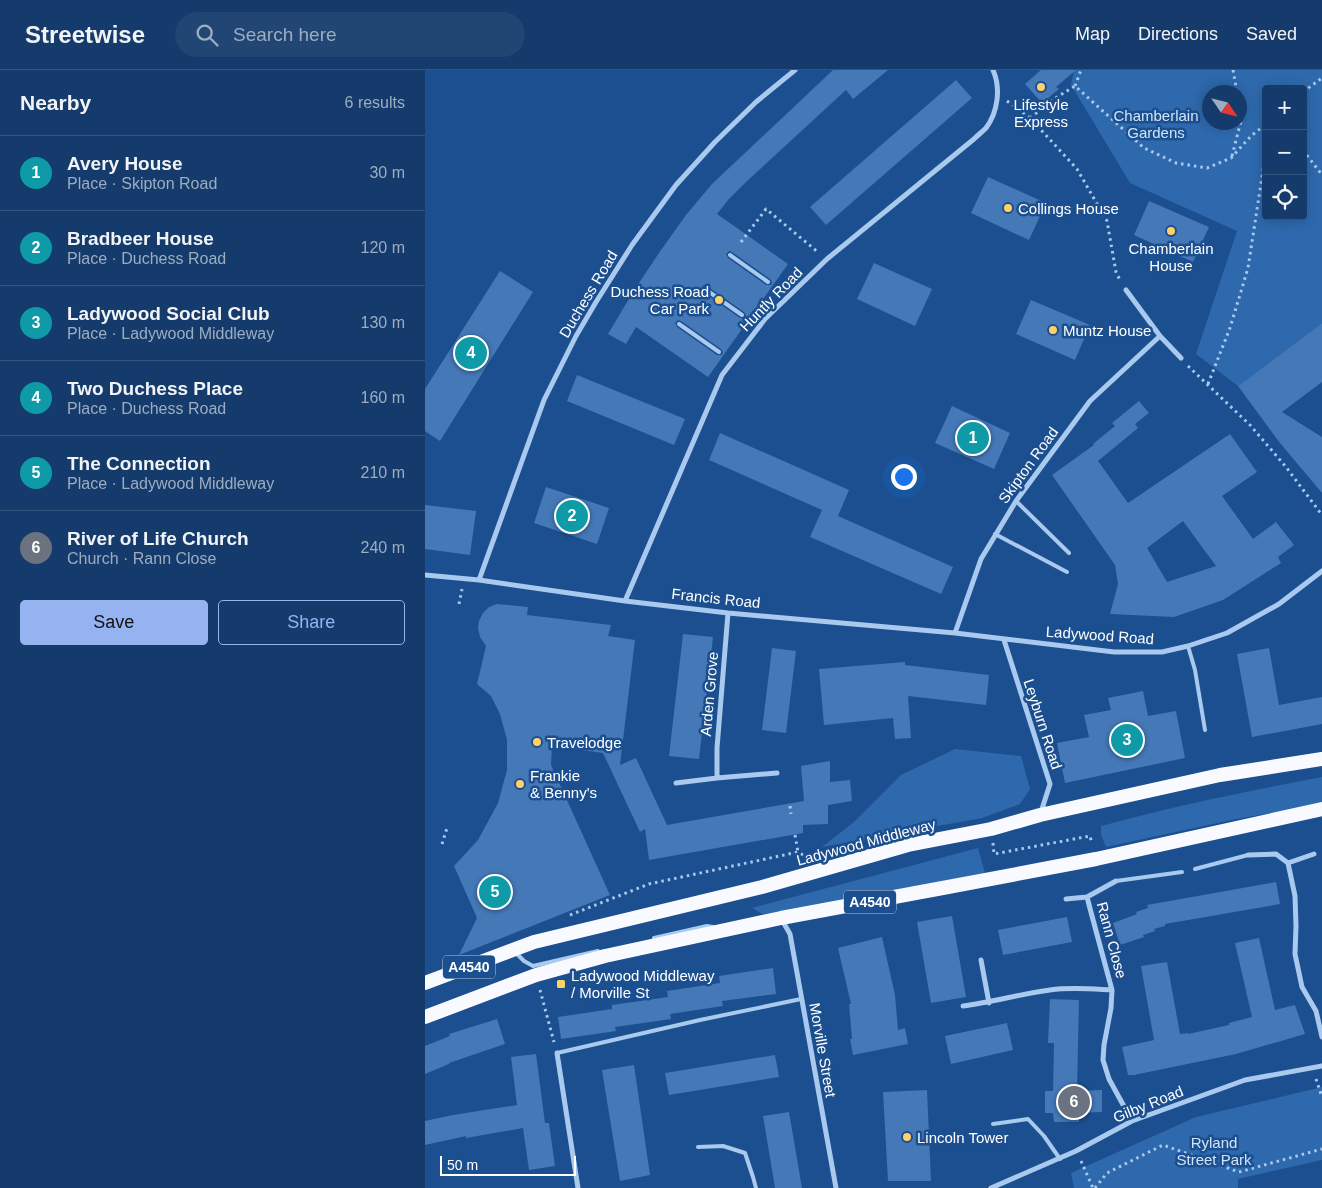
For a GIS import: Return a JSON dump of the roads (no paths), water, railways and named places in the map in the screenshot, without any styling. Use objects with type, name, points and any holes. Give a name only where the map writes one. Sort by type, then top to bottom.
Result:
[{"type":"highway","name":"Ladywood Middleway","points":[[425,983],[534,942],[753,890],[908,845],[991,829],[1040,815],[1220,775],[1322,759]]},
{"type":"highway","name":"A4540","points":[[425,1017],[536,975],[605,956],[735,927],[1096,859],[1322,809]]},
{"type":"street","name":"Duchess Road","points":[[479,580],[544,400],[576,336],[596,302],[632,245],[676,185],[715,142],[756,102],[795,70]]},
{"type":"street","name":"Huntly Road","points":[[625,601],[722,375],[765,319],[827,259],[980,134],[993,116],[998,96],[993,70]]},
{"type":"street","points":[[1125,290],[1160,336],[1181,358]]},
{"type":"street","name":"Skipton Road","points":[[955,633],[981,559],[1017,501],[1090,401],[1160,336]]},
{"type":"street","name":"Ladywood Road","points":[[1004,640],[1114,652],[1162,652],[1188,646],[1227,633],[1279,604],[1322,571]]},
{"type":"street","name":"Francis Road","points":[[425,575],[479,580],[625,601],[955,633],[1004,640]]},
{"type":"street","name":"Arden Grove","points":[[717,778],[717,748],[728,612]]},
{"type":"street","name":"Leyburn Road","points":[[1004,640],[1050,784],[1040,815]]},
{"type":"street","points":[[676,783],[777,773]]},
{"type":"street","points":[[1248,854],[1276,854],[1288,863],[1295,896],[1295,954],[1302,987],[1315,1011],[1322,1037]]},
{"type":"street","points":[[1288,863],[1314,854]]},
{"type":"street","name":"Rann Close","points":[[1066,900],[1087,897],[1116,881]]},
{"type":"street","name":"Rann Close","points":[[1087,897],[1113,990],[1103,1060],[1109,1079],[1132,1121]]},
{"type":"street","name":"Morville Street","points":[[781,918],[790,934],[836,1188]]},
{"type":"street","points":[[981,960],[989,1002]]},
{"type":"street","name":"Rann Close","points":[[963,1006],[1050,990],[1113,990]]},
{"type":"street","points":[[557,1053],[578,1188]]},
{"type":"street","name":"Gilby Road","points":[[991,1188],[1077,1151],[1132,1121],[1245,1080],[1322,1066]]},
{"type":"lane","points":[[730,255],[768,282]]},
{"type":"lane","points":[[705,289],[742,315]]},
{"type":"lane","points":[[679,324],[719,352]]},
{"type":"lane","points":[[1017,501],[1069,553]]},
{"type":"lane","points":[[995,534],[1067,572]]},
{"type":"lane","points":[[1188,646],[1195,670],[1205,730]]},
{"type":"lane","points":[[1195,869],[1248,854]]},
{"type":"lane","name":"Rann Close","points":[[1116,881],[1182,872]]},
{"type":"lane","points":[[649,940],[707,926],[735,927]]},
{"type":"lane","points":[[513,950],[524,961],[533,966],[601,950]]},
{"type":"lane","points":[[557,1053],[700,1020],[801,1000]]},
{"type":"lane","points":[[993,1124],[1028,1119],[1044,1136],[1059,1159]]},
{"type":"lane","points":[[698,1147],[723,1146],[745,1153],[755,1188]]},
{"type":"place","name":"Lifestyle Express","points":[[1041,87]]},
{"type":"place","name":"Collings House","points":[[1008,208]]},
{"type":"place","name":"Chamberlain House","points":[[1171,231]]},
{"type":"place","name":"Duchess Road Car Park","points":[[719,300]]},
{"type":"place","name":"Muntz House","points":[[1053,330]]},
{"type":"place","name":"Two Duchess Place","points":[[471,353]]},
{"type":"place","name":"Avery House","points":[[973,438]]},
{"type":"place","name":"Bradbeer House","points":[[572,516]]},
{"type":"place","name":"Ladywood Social Club","points":[[1127,740]]},
{"type":"place","name":"Travelodge","points":[[537,742]]},
{"type":"place","name":"Frankie & Benny's","points":[[520,784]]},
{"type":"place","name":"The Connection","points":[[495,892]]},
{"type":"place","name":"Ladywood Middleway / Morville St","points":[[561,984]]},
{"type":"place","name":"River of Life Church","points":[[1074,1102]]},
{"type":"place","name":"Lincoln Tower","points":[[907,1137]]},
{"type":"park label","name":"Chamberlain Gardens","points":[[1156,124]]},
{"type":"park label","name":"Ryland Street Park","points":[[1214,1150]]}]
